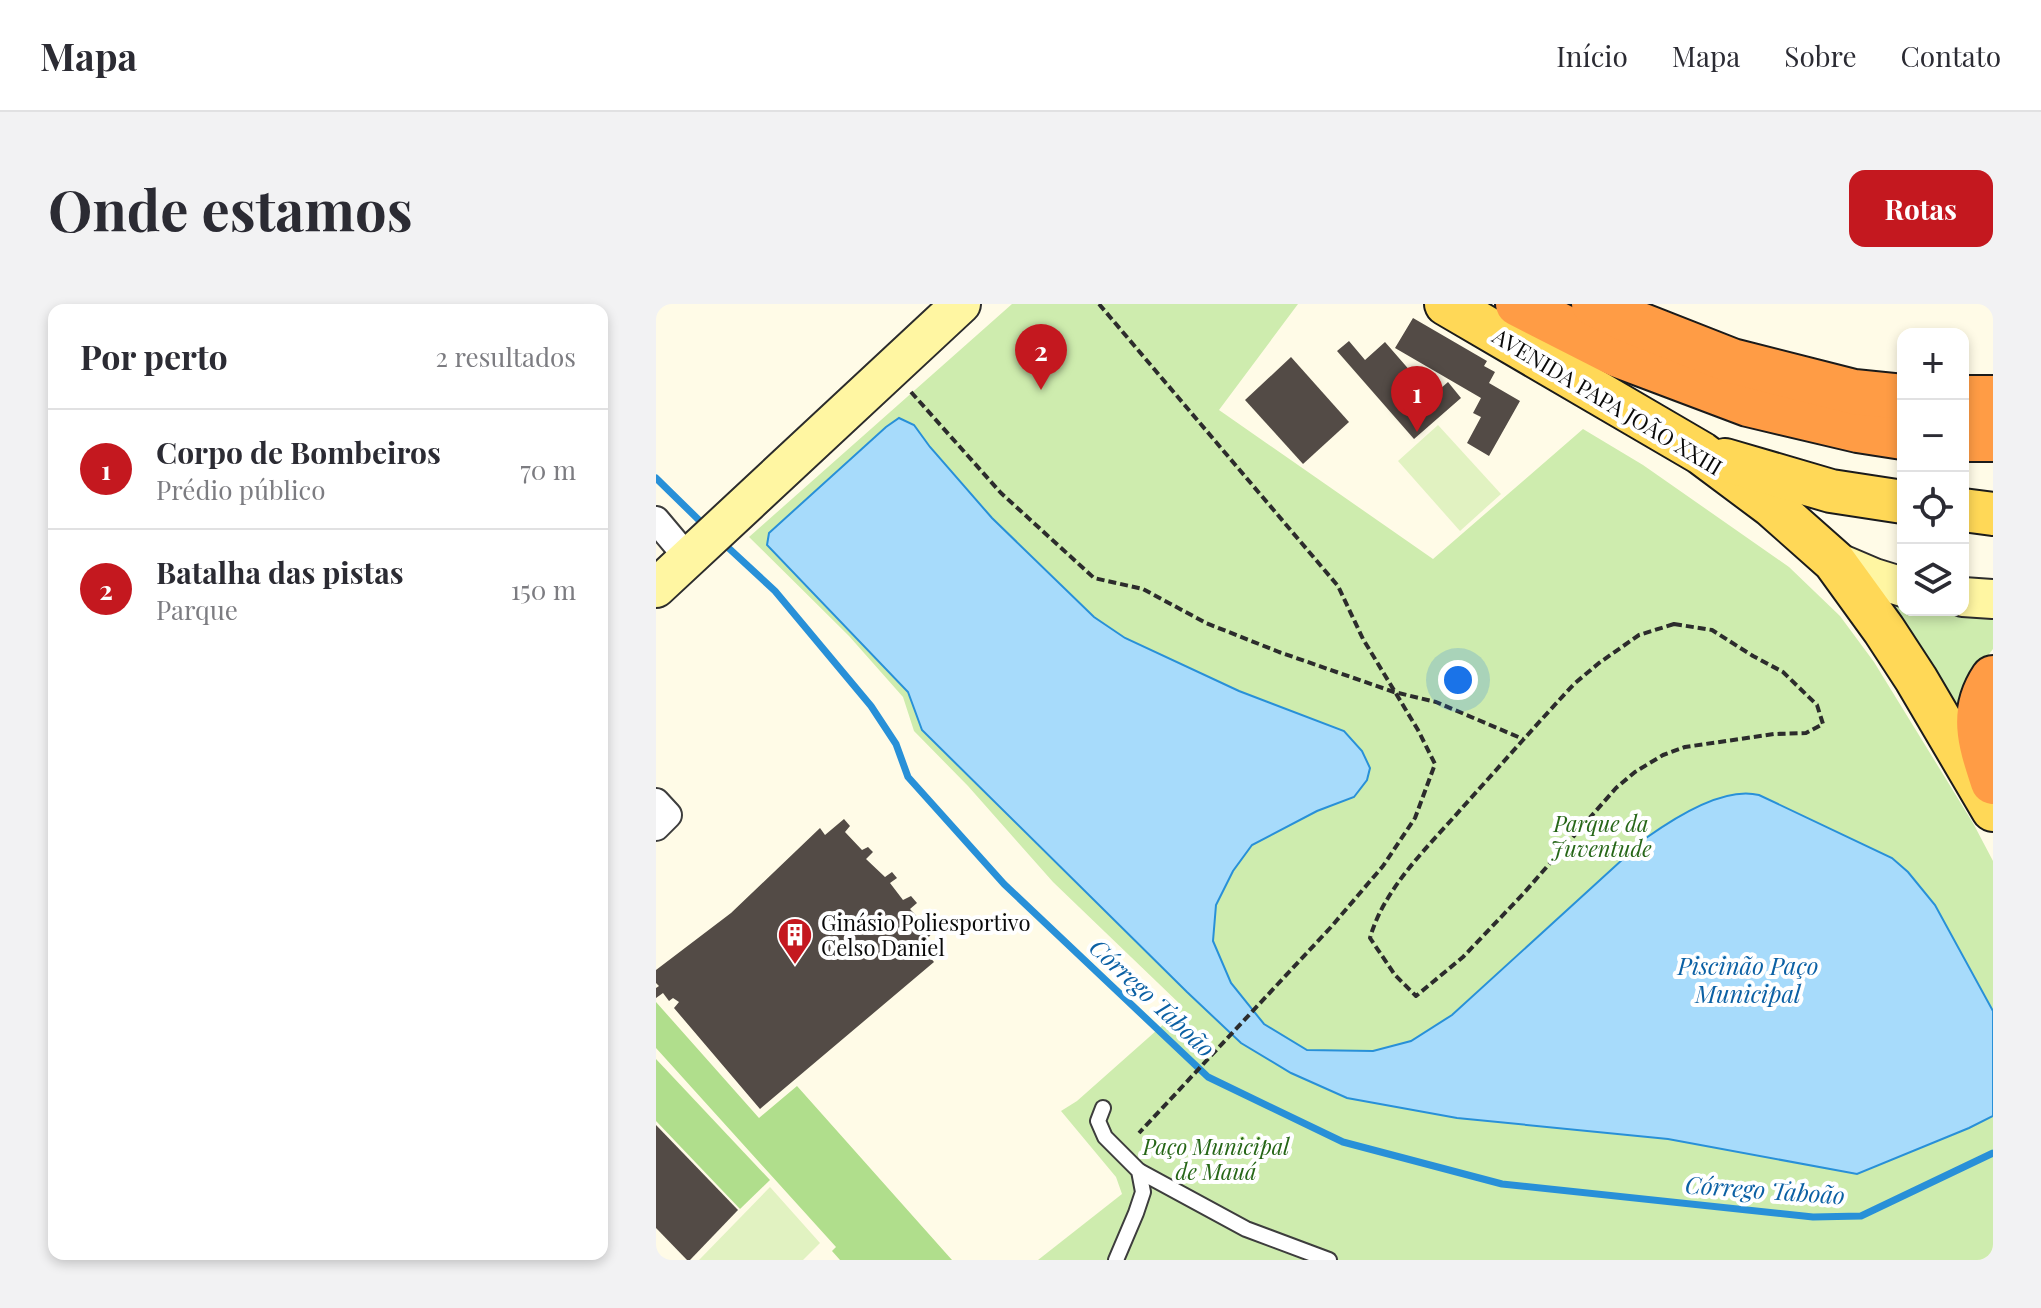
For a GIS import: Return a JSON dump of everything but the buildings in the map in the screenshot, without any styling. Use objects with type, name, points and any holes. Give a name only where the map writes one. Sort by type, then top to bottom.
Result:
[{"type":"highway","name":"AVENIDA PAPA JOÃO XXIII","points":[[1518,304],[1618,355],[1748,404],[1897,436]]},
{"type":"highway","points":[[1594,304],[1732,361],[1854,392],[1897,396]]},
{"type":"highway","points":[[1969,398],[1993,398]]},
{"type":"highway","points":[[1969,439],[1993,439]]},
{"type":"highway","points":[[1993,678],[1985,690],[1978,714],[1981,743],[1993,782]]},
{"type":"main road","points":[[656,588],[961,304]]},
{"type":"main road","name":"AVENIDA PAPA JOÃO XXIII","points":[[1446,304],[1701,453],[1772,506],[1834,561],[1916,679],[1993,810]]},
{"type":"main road","points":[[1701,453],[1831,491],[1897,501]]},
{"type":"main road","points":[[1969,511],[1993,514]]},
{"type":"main road","points":[[1834,561],[1897,585]]},
{"type":"main road","points":[[1969,597],[1993,599]]},
{"type":"street","points":[[656,520],[708,539]]},
{"type":"lane","points":[[1103,1108],[1098,1121],[1105,1137],[1139,1171],[1246,1229],[1329,1260]]},
{"type":"lane","points":[[1116,1260],[1143,1192],[1139,1171]]},
{"type":"path","points":[[1099,304],[1338,586],[1363,639],[1435,764],[1415,818],[1375,876],[1139,1133]]},
{"type":"path","points":[[890,370],[1001,493],[1094,578],[1143,589],[1206,623],[1279,652],[1394,692],[1436,702],[1523,739]]},
{"type":"path","points":[[1674,624],[1712,630],[1783,672],[1817,705],[1823,724],[1806,733],[1774,734],[1685,747],[1663,755],[1635,772],[1616,788],[1463,957],[1416,996],[1395,975],[1370,938],[1376,918],[1417,859],[1523,739],[1574,684],[1599,663],[1639,635],[1674,624]]},
{"type":"green space","name":"Parque da Juventude","points":[[1012,304],[1298,304],[1219,410],[1433,559],[1583,429],[1643,465],[1789,567],[1840,616],[1874,662],[1993,861],[1993,1260],[1038,1260],[1122,1194],[1116,1177],[1061,1111],[1077,1101],[1183,1007],[1053,882],[968,786],[914,731],[903,697],[849,636],[749,537]]},
{"type":"green space","points":[[1438,425],[1501,494],[1460,531],[1398,461]]},
{"type":"green space","points":[[1879,602],[1897,604],[1897,616],[1969,616],[1969,613],[1993,616],[1993,649],[1969,680],[1961,734]]},
{"type":"green space","points":[[656,1002],[759,1118],[797,1086],[952,1260],[840,1260],[832,1251],[836,1247],[656,1048]]},
{"type":"green space","points":[[656,1059],[770,1180],[740,1209],[656,1121]]},
{"type":"green space","points":[[770,1187],[820,1243],[803,1260],[699,1260]]},
{"type":"water","name":"Piscinão Paço Municipal","points":[[899,418],[914,425],[992,518],[1094,617],[1125,638],[1239,691],[1344,731],[1362,751],[1370,768],[1367,780],[1354,797],[1317,811],[1252,845],[1233,871],[1216,905],[1213,941],[1231,983],[1264,1024],[1307,1050],[1373,1051],[1411,1041],[1452,1015],[1646,838],[1685,813],[1715,799],[1745,793],[1759,795],[1892,858],[1935,905],[1993,1011],[1993,1116],[1857,1174],[1668,1139],[1457,1118],[1347,1098],[1291,1073],[1241,1043],[922,730],[908,692],[767,545],[769,533]]},
{"type":"waterway","name":"Córrego Taboão","points":[[656,478],[706,527]]},
{"type":"waterway","name":"Córrego Taboão","points":[[721,541],[775,591],[871,706],[896,744],[908,777],[1004,884],[1208,1077],[1343,1142],[1502,1184],[1813,1217],[1861,1216],[1993,1153]]},
{"type":"place","name":"Batalha das pistas","points":[[1041,390]]},
{"type":"place","name":"Corpo de Bombeiros","points":[[1417,432]]},
{"type":"place","name":"Ginásio Poliesportivo Celso Daniel","points":[[795,966]]},
{"type":"park label","name":"Paço Municipal de Mauá","points":[[1216,1158]]}]
